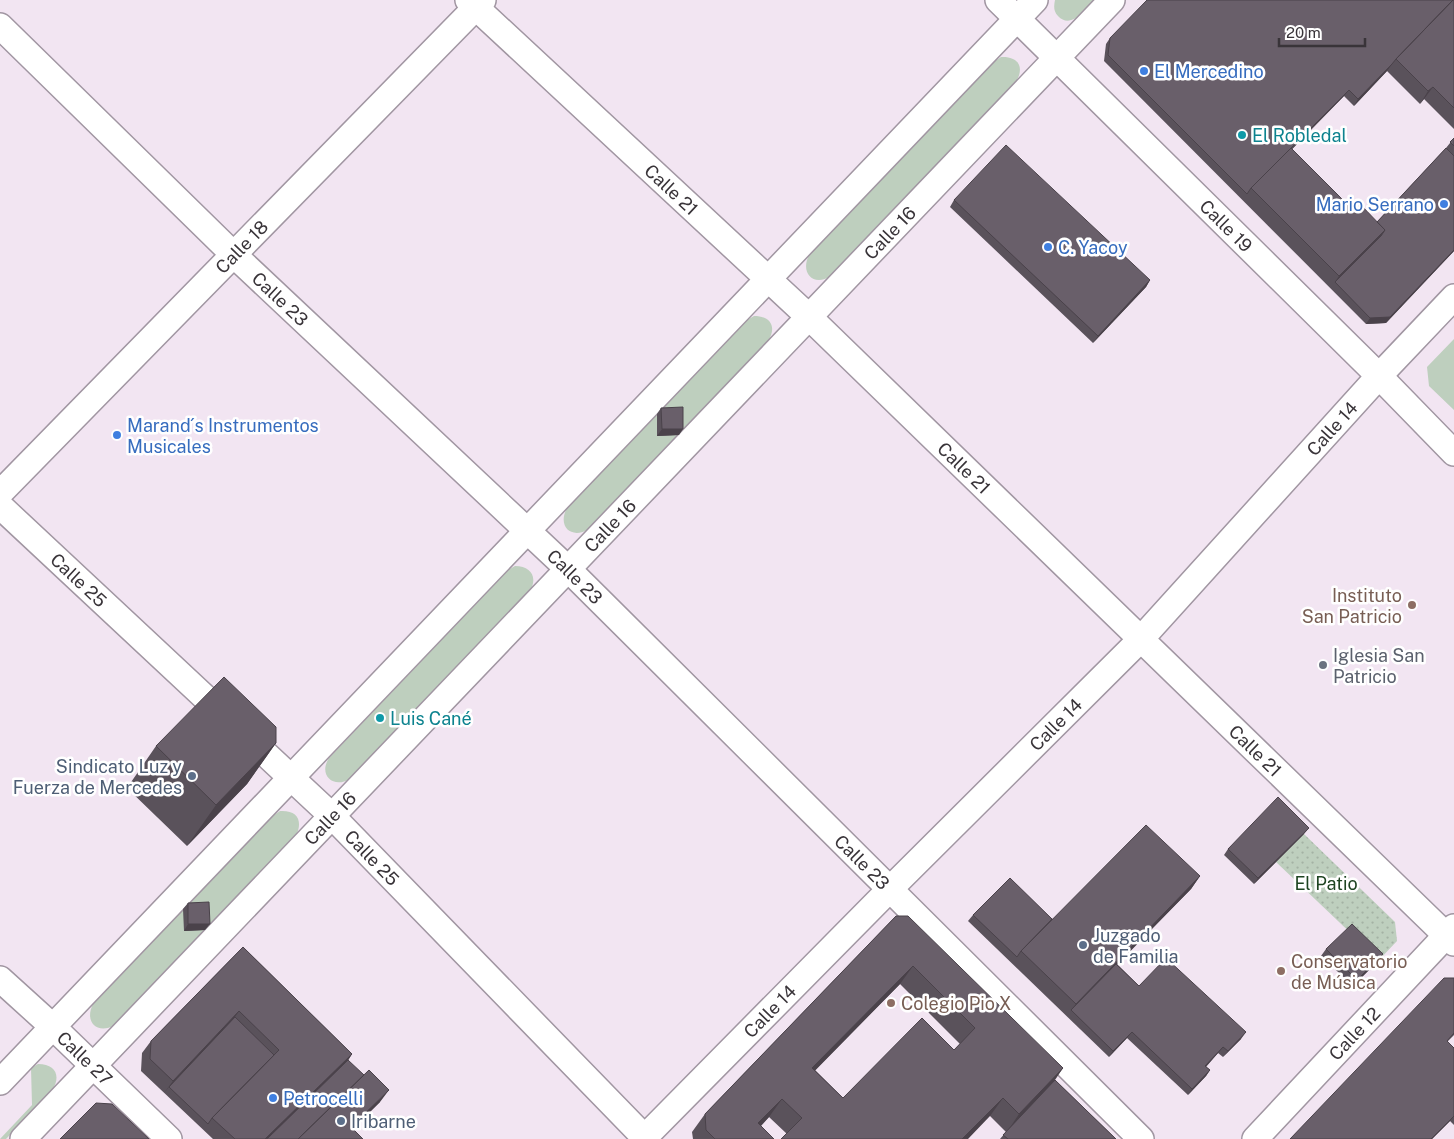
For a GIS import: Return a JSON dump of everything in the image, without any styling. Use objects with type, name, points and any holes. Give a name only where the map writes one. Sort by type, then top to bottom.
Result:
[{"type":"street","name":"Calle 19","points":[[998,0],[1380,376],[1454,453]]},
{"type":"street","points":[[0,1082],[1035,0]]},
{"type":"street","name":"Calle 16","points":[[23,1139],[1112,0]]},
{"type":"street","name":"Calle 18","points":[[0,493],[234,256],[476,2]]},
{"type":"street","name":"Calle 21","points":[[476,2],[809,317],[1140,640],[1451,935]]},
{"type":"street","name":"Calle 23","points":[[0,26],[234,256],[568,569],[891,888],[1141,1139]]},
{"type":"street","name":"Calle 14","points":[[644,1139],[891,888],[1140,640],[1454,297]]},
{"type":"street","name":"Calle 25","points":[[0,506],[332,816],[644,1139]]},
{"type":"street","name":"Calle 12","points":[[1255,1139],[1451,935]]},
{"type":"street","name":"Calle 27","points":[[0,979],[170,1139]]},
{"type":"green space","points":[[1055,0],[1095,0],[1078,17],[1068,21],[1063,20],[1056,14],[1054,8]]},
{"type":"green space","points":[[1001,57],[1012,58],[1020,67],[1019,77],[1016,82],[831,276],[819,280],[810,276],[806,267],[809,255],[995,61]]},
{"type":"green space","points":[[754,316],[765,318],[771,323],[772,331],[768,341],[589,529],[577,533],[571,532],[565,525],[564,520],[567,508],[747,320]]},
{"type":"green space","points":[[1454,339],[1454,410],[1429,386],[1427,367]]},
{"type":"green space","points":[[515,566],[521,566],[532,573],[533,581],[530,591],[350,779],[338,782],[329,779],[325,770],[329,758],[508,570]]},
{"type":"green space","points":[[280,811],[291,812],[299,821],[296,836],[115,1025],[103,1028],[94,1025],[90,1016],[93,1004],[274,815]]},
{"type":"green space","name":"El Patio","points":[[1304,834],[1395,922],[1397,941],[1379,960],[1276,862]]},
{"type":"green space","points":[[38,1064],[49,1066],[55,1071],[56,1079],[53,1089],[6,1139],[0,1139],[32,1105],[31,1068]]},
{"type":"building","points":[[1147,0],[1453,0],[1358,99],[1349,90],[1247,194],[1108,55],[1110,38]]},
{"type":"building","points":[[1453,0],[1454,108],[1433,87],[1428,91],[1396,59]]},
{"type":"building","points":[[1454,138],[1454,146],[1450,142]]},
{"type":"building","name":"C. Yacoy","points":[[1006,145],[1150,280],[1098,336],[954,200]]},
{"type":"building","points":[[1291,148],[1352,209],[1358,202],[1385,230],[1339,276],[1251,188]]},
{"type":"building","points":[[1446,148],[1454,156],[1454,250],[1390,317],[1370,318],[1335,282],[1381,236],[1385,230],[1377,222]]},
{"type":"building","points":[[683,407],[683,429],[662,429],[661,408]]},
{"type":"building","points":[[224,677],[276,727],[276,743],[216,805],[156,746]]},
{"type":"building","points":[[1278,797],[1309,828],[1258,878],[1228,849]]},
{"type":"building","name":"Juzgado de Familia","points":[[1146,825],[1200,876],[1076,1004],[1021,951]]},
{"type":"building","points":[[1010,878],[1052,919],[1017,957],[973,915]]},
{"type":"building","points":[[209,902],[210,924],[188,924],[188,903]]},
{"type":"building","name":"Colegio Pio X","points":[[896,916],[908,916],[1063,1068],[1019,1114],[1003,1098],[962,1139],[781,1139],[802,1118],[782,1099],[758,1123],[774,1139],[715,1139],[706,1130],[705,1114]],"holes":[[[913,966],[975,1028],[954,1050],[922,1018],[843,1098],[812,1068]]]},
{"type":"building","points":[[1352,924],[1383,954],[1357,980],[1326,949]]},
{"type":"building","points":[[243,947],[352,1054],[265,1139],[235,1139],[212,1118],[279,1050],[239,1011],[173,1081],[150,1059],[151,1041]]},
{"type":"building","points":[[1166,958],[1246,1032],[1228,1051],[1223,1047],[1205,1066],[1210,1070],[1192,1089],[1132,1032],[1113,1051],[1071,1010],[1116,964],[1139,986]]},
{"type":"building","points":[[1444,978],[1454,978],[1454,1033],[1447,1041],[1454,1048],[1454,1116],[1431,1139],[1290,1139]]},
{"type":"building","points":[[235,1017],[274,1055],[208,1124],[169,1087]]},
{"type":"building","points":[[348,1060],[364,1075],[298,1139],[267,1139]]},
{"type":"building","name":"Iribarne","points":[[369,1070],[389,1090],[351,1127],[363,1139],[298,1139]]},
{"type":"building","points":[[1055,1080],[1116,1139],[1008,1139],[1003,1135]]},
{"type":"building","points":[[96,1103],[112,1104],[149,1139],[60,1139]]},
{"type":"place","name":"El Mercedino","points":[[1144,71]]},
{"type":"place","name":"El Robledal","points":[[1242,135]]},
{"type":"place","name":"Mario Serrano","points":[[1444,204]]},
{"type":"place","name":"C. Yacoy","points":[[1048,247]]},
{"type":"place","name":"Marand´s Instrumentos Musicales","points":[[117,435]]},
{"type":"place","name":"Instituto San Patricio","points":[[1412,605]]},
{"type":"place","name":"Iglesia San Patricio","points":[[1323,665]]},
{"type":"place","name":"Luis Cané","points":[[380,718]]},
{"type":"place","name":"Sindicato Luz y Fuerza de Mercedes","points":[[192,776]]},
{"type":"place","name":"Juzgado de Familia","points":[[1083,945]]},
{"type":"place","name":"Conservatorio de Música","points":[[1281,971]]},
{"type":"place","name":"Colegio Pio X","points":[[891,1003]]},
{"type":"place","name":"Petrocelli","points":[[273,1098]]},
{"type":"place","name":"Iribarne","points":[[341,1121]]}]
